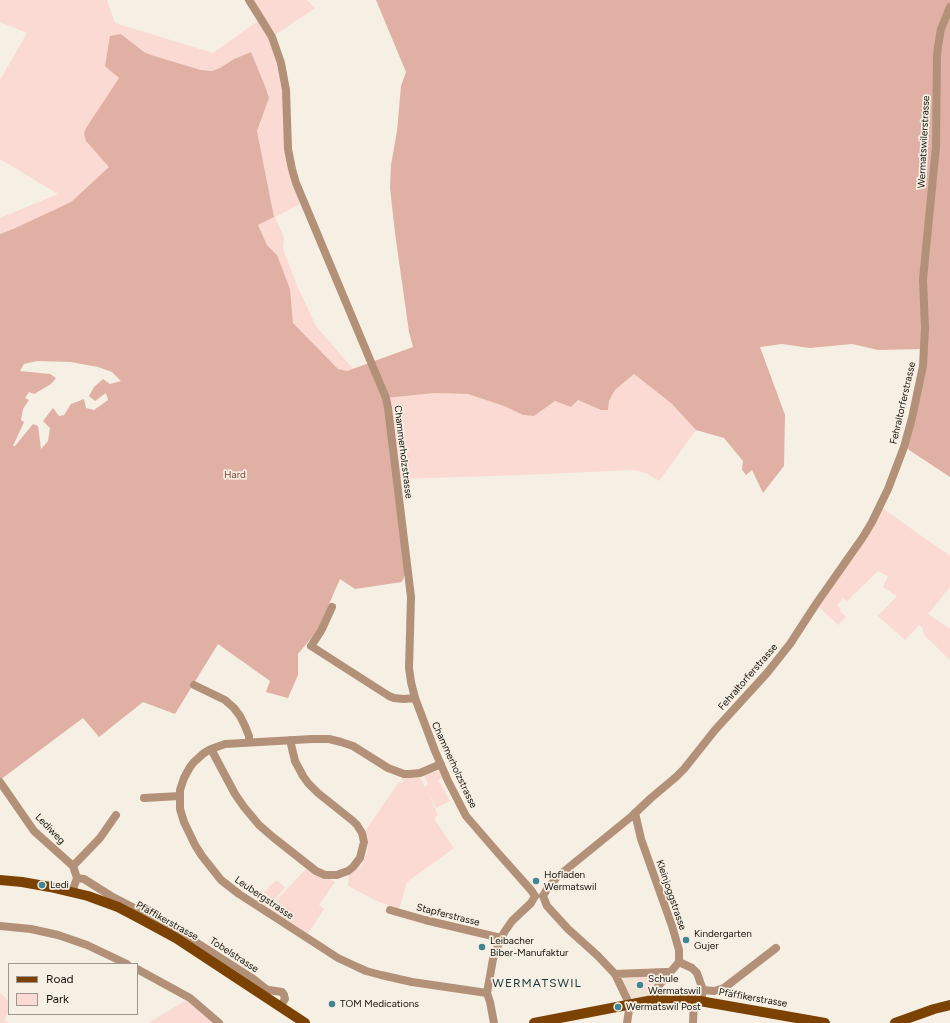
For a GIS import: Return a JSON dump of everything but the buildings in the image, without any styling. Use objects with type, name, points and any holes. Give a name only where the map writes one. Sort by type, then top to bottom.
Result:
[{"type":"main road","name":"Pfäffikerstrasse","points":[[0,880],[42,885],[88,896],[140,918],[197,952],[305,1023]]},
{"type":"main road","name":"Pfäffikerstrasse","points":[[537,1023],[653,1000],[675,998],[698,1000],[826,1023]]},
{"type":"main road","points":[[894,1023],[950,1005]]},
{"type":"street","name":"Chammerholzstrasse","points":[[249,0],[272,37],[281,63],[286,90],[288,149],[296,183],[386,398],[411,597],[409,668],[415,698],[428,735],[466,816],[531,890],[539,896],[568,929],[598,956],[615,974],[629,1005]]},
{"type":"street","name":"Wermatswilerstrasse","points":[[923,279],[936,147],[938,46],[944,21],[950,7]]},
{"type":"street","name":"Fehraltorferstrasse","points":[[494,1023],[487,993],[493,959],[501,938],[512,921],[547,889],[557,877],[635,813],[684,769],[715,730],[782,653],[872,522],[888,489],[904,447],[921,378],[925,328],[923,279]]},
{"type":"street","points":[[332,607],[321,631],[311,646],[389,696],[402,699],[415,698]]},
{"type":"street","points":[[194,684],[220,697],[234,708],[245,726],[249,736],[249,742]]},
{"type":"street","name":"Leubergstrasse","points":[[441,764],[420,773],[404,774],[393,771],[358,749],[329,739],[225,744],[211,749],[199,757],[190,767],[184,778],[180,796],[180,809],[198,850],[214,872],[228,886],[305,938],[338,958],[366,971],[405,981],[487,993]]},
{"type":"street","points":[[211,749],[235,793],[259,825],[316,871],[325,875],[342,874],[353,867],[360,858],[364,846],[362,833],[353,821],[308,783],[295,761],[290,740]]},
{"type":"street","name":"Lediweg","points":[[0,782],[34,831],[73,866],[77,878]]},
{"type":"street","points":[[144,798],[180,796]]},
{"type":"street","name":"Kleinjoggstrasse","points":[[635,813],[641,839],[678,946],[679,962]]},
{"type":"street","points":[[73,866],[100,838],[116,815]]},
{"type":"street","points":[[72,892],[77,878]]},
{"type":"street","name":"Tobelstrasse","points":[[77,878],[84,879],[111,896],[174,928],[252,978],[266,989],[282,992],[285,999],[280,1007]]},
{"type":"street","name":"Stapferstrasse","points":[[390,910],[501,938]]},
{"type":"street","points":[[0,926],[31,929],[58,935],[87,945],[126,963]]},
{"type":"street","points":[[703,990],[714,991],[724,988],[776,948]]},
{"type":"street","points":[[653,1000],[653,994],[679,962],[688,965],[695,970],[703,990],[698,1000],[693,1023]]},
{"type":"street","points":[[138,970],[190,998],[219,1023]]},
{"type":"street","points":[[661,972],[662,982]]},
{"type":"street","points":[[615,974],[670,973]]},
{"type":"street","points":[[627,1023],[629,1005]]},
{"type":"shaded area","name":"Schule Wermatswil","points":[[660,973],[658,983],[647,997],[632,1000],[624,987],[621,975]]},
{"type":"green space","points":[[0,0],[107,0],[115,23],[213,53],[261,19],[249,0],[307,0],[315,8],[272,37],[281,63],[287,140],[304,202],[275,217],[284,237],[283,249],[298,288],[316,326],[353,369],[347,371],[338,369],[293,323],[290,289],[271,248],[267,245],[258,225],[274,217],[257,131],[269,98],[251,52],[212,71],[201,70],[144,52],[121,34],[119,78],[86,128],[86,141],[110,167],[71,202],[0,234],[0,218],[58,194],[0,159],[0,80],[27,33],[0,22]]},
{"type":"green space","name":"Hard","points":[[376,0],[950,0],[950,477],[909,450],[907,446],[927,349],[878,350],[852,344],[810,348],[782,344],[760,347],[785,415],[784,466],[763,493],[752,470],[746,475],[742,470],[743,461],[724,438],[696,430],[671,403],[634,374],[615,390],[609,401],[608,410],[601,410],[578,400],[571,407],[555,401],[534,416],[523,415],[504,406],[468,394],[435,393],[386,398],[407,569],[402,582],[355,589],[340,579],[317,631],[298,654],[298,675],[288,698],[266,692],[270,681],[218,644],[175,714],[143,702],[99,737],[83,718],[0,780],[0,234],[71,202],[109,167],[86,141],[84,134],[86,128],[119,78],[105,66],[110,36],[121,34],[144,52],[201,70],[212,71],[251,52],[269,98],[257,131],[274,217],[258,225],[267,245],[277,255],[290,289],[293,323],[338,369],[347,371],[413,347],[409,332],[390,188],[391,165],[397,131],[401,86],[406,72]],"holes":[[[37,361],[71,362],[98,367],[112,372],[121,381],[110,384],[103,379],[94,387],[89,396],[95,401],[106,393],[108,400],[94,410],[86,408],[84,399],[71,404],[64,415],[59,416],[53,408],[43,421],[50,428],[48,441],[41,449],[38,426],[33,424],[15,446],[13,446],[24,422],[21,420],[23,409],[29,400],[25,398],[29,392],[34,394],[51,384],[56,378],[50,374],[20,371],[24,364]]]},
{"type":"green space","points":[[634,374],[671,403],[696,430],[659,481],[648,474],[630,470],[397,479],[386,398],[435,393],[468,394],[504,406],[523,415],[534,416],[555,401],[571,407],[578,400],[601,410],[608,410],[609,401],[615,390]]},
{"type":"green space","points":[[882,508],[950,556],[950,587],[928,614],[950,629],[950,660],[924,635],[922,627],[919,625],[905,640],[878,616],[897,596],[883,587],[888,576],[878,571],[847,601],[843,598],[837,605],[846,617],[838,625],[819,607],[818,604]]},
{"type":"green space","points":[[435,771],[439,772],[442,778],[438,780],[450,801],[436,808],[426,789],[438,815],[434,819],[454,848],[407,882],[399,909],[379,902],[348,886],[349,875],[362,864],[367,853],[368,846],[365,831],[399,782],[402,783],[404,781],[401,779],[403,776],[419,776],[425,787],[428,784],[424,775]]},
{"type":"green space","points":[[308,867],[335,882],[319,905],[324,909],[307,935],[267,910]]},
{"type":"green space","points":[[276,880],[285,887],[266,908],[255,902]]},
{"type":"green space","points":[[636,975],[660,975],[657,983],[649,991],[644,992],[641,989]]},
{"type":"green space","points":[[0,993],[8,1000],[8,1012],[4,1020],[9,1023],[0,1023]]},
{"type":"green space","points":[[190,998],[219,1023],[148,1023]]},
{"type":"place","name":"Hofladen Wermatswil","points":[[536,881]]},
{"type":"place","name":"Ledi","points":[[42,885]]},
{"type":"place","name":"Kindergarten Gujer","points":[[686,940]]},
{"type":"place","name":"Leibacher Biber-Manufaktur","points":[[482,947]]},
{"type":"place","name":"Schule Wermatswil","points":[[640,985]]},
{"type":"place","name":"TOM Medications","points":[[332,1004]]},
{"type":"place","name":"Wermatswil Post","points":[[618,1007]]},
{"type":"district","name":"WERMATSWIL","points":[[537,983]]}]
